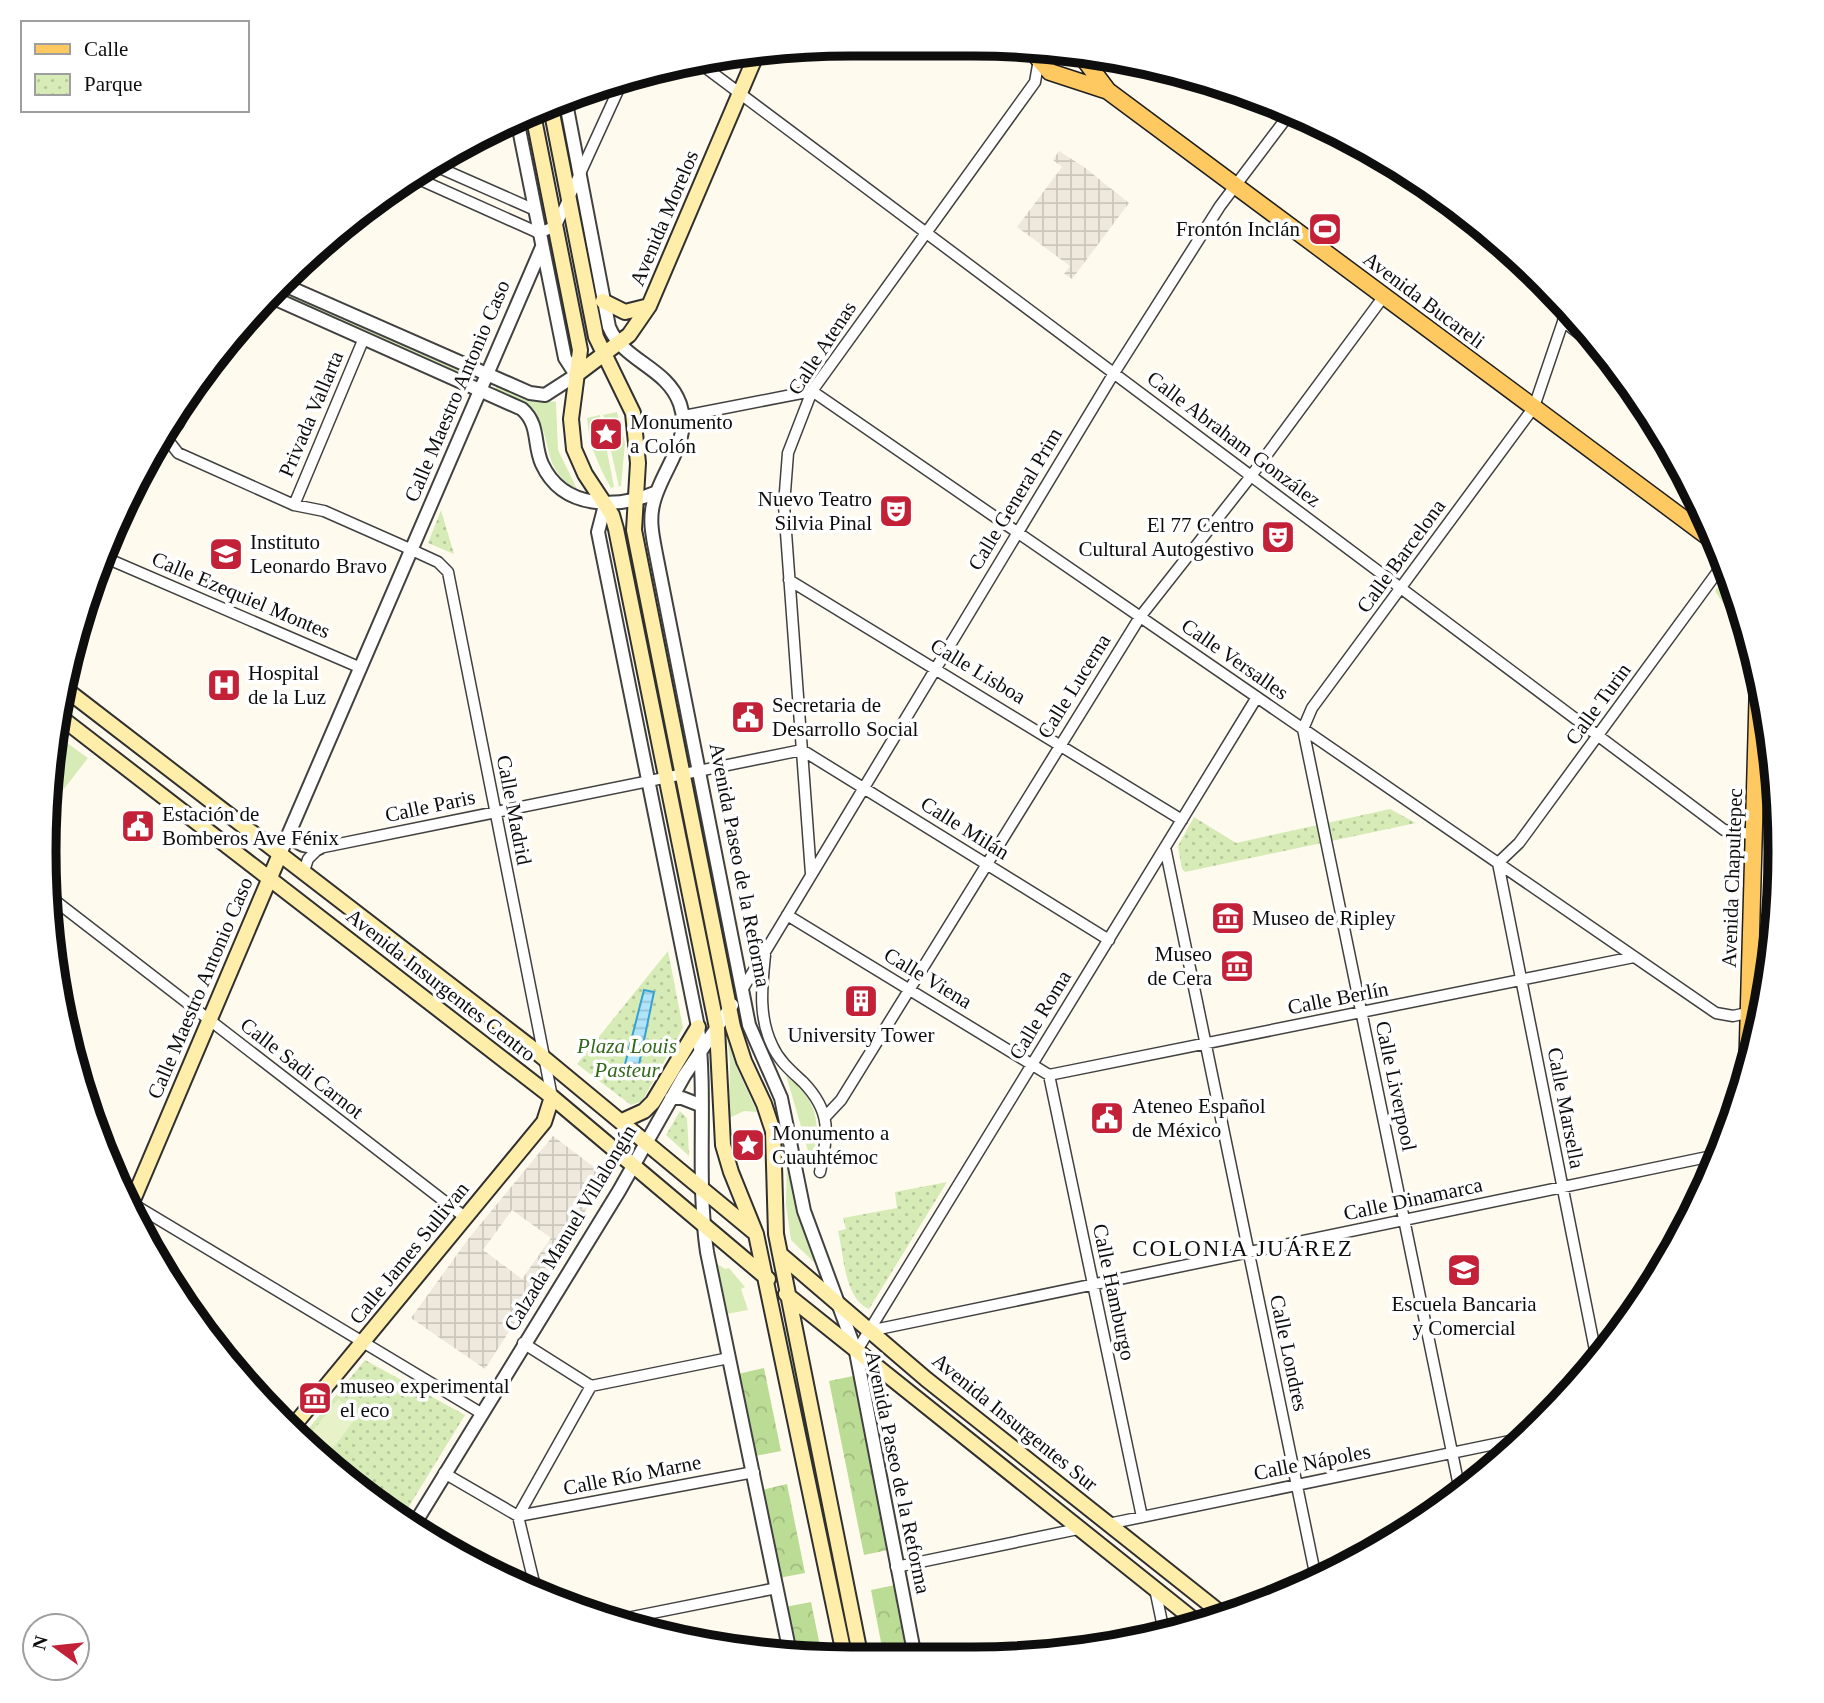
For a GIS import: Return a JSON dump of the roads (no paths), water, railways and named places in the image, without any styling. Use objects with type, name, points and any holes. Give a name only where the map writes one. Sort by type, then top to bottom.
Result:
[{"type":"main road","name":"Avenida Bucareli","points":[[1044,60],[1060,78],[1108,91]]},
{"type":"main road","name":"Avenida Morelos","points":[[576,375],[618,344],[637,326],[649,306],[753,63]]},
{"type":"main road","name":"Avenida Bucareli","points":[[1088,65],[1108,91],[1700,531]]},
{"type":"main road","name":"Avenida Paseo de la Reforma","points":[[552,115],[596,337],[633,413],[638,463],[633,526],[729,1010],[744,1062],[764,1104],[773,1131],[774,1200],[781,1255],[858,1647]]},
{"type":"main road","points":[[535,122],[580,350],[571,419],[574,449],[616,529],[717,1028],[723,1145],[756,1234],[842,1647]]},
{"type":"main road","points":[[603,301],[625,312],[649,306]]},
{"type":"main road","name":"Avenida Insurgentes Centro","points":[[72,694],[543,1058],[646,1140],[781,1255]]},
{"type":"main road","name":"Avenida Insurgentes Centro","points":[[67,722],[552,1097],[789,1296]]},
{"type":"main road","name":"Avenida Chapultepec","points":[[1755,993],[1757,725]]},
{"type":"main road","points":[[159,793],[176,774]]},
{"type":"main road","name":"Calle Maestro Antonio Caso","points":[[134,1194],[280,854]]},
{"type":"main road","points":[[622,1121],[644,1111],[653,1102],[698,1027]]},
{"type":"main road","name":"Calle James Sullivan","points":[[297,1422],[544,1122],[552,1097]]},
{"type":"main road","name":"Avenida Insurgentes Sur","points":[[781,1255],[869,1331],[1215,1609]]},
{"type":"main road","name":"Avenida Insurgentes Sur","points":[[789,1296],[1190,1617]]},
{"type":"street","name":"Calle Atenas","points":[[811,875],[784,478],[797,421],[812,391],[1035,82],[1036,59]]},
{"type":"street","name":"Calle Abraham González","points":[[707,69],[1724,830],[1756,835]]},
{"type":"street","points":[[424,181],[539,233],[556,226],[618,92]]},
{"type":"street","points":[[567,109],[608,327],[618,344],[629,355],[663,377],[677,397],[684,416],[812,391]]},
{"type":"street","name":"Calle General Prim","points":[[787,915],[1114,373],[1235,186],[1285,120]]},
{"type":"street","points":[[290,288],[530,393],[545,395],[576,375],[565,358],[519,129]]},
{"type":"street","points":[[443,170],[535,210]]},
{"type":"street","name":"Calle Maestro Antonio Caso","points":[[280,854],[542,247]]},
{"type":"street","name":"Calle Lucerna","points":[[826,1116],[842,1100],[1140,617],[1251,476],[1384,296]]},
{"type":"street","points":[[278,300],[481,390],[528,414],[535,427],[539,455],[551,478],[575,495],[605,505],[633,502],[657,492]]},
{"type":"street","points":[[1563,321],[1571,328]]},
{"type":"street","name":"Calle Barcelona","points":[[1303,729],[1312,708],[1534,408],[1563,321]]},
{"type":"street","name":"Privada Vallarta","points":[[294,505],[364,338]]},
{"type":"street","name":"Calle Versalles","points":[[812,391],[1716,1013],[1733,1016],[1752,1013]]},
{"type":"street","name":"Avenida Paseo de la Reforma","points":[[684,416],[679,442],[657,492],[651,519],[652,534],[752,1033],[786,1114],[807,1220],[856,1352],[913,1647]]},
{"type":"street","name":"Calle Madrid","points":[[169,444],[178,453],[294,505],[324,511],[412,550],[438,562],[448,572],[552,1097]]},
{"type":"street","points":[[605,505],[598,532],[698,1027],[701,1051],[703,1223],[788,1644]]},
{"type":"street","name":"Calle Ezequiel Montes","points":[[112,560],[361,668]]},
{"type":"street","name":"Calle Turin","points":[[1498,863],[1519,843],[1717,573]]},
{"type":"street","name":"Calle Lisboa","points":[[789,580],[1182,820]]},
{"type":"street","name":"Calle Roma","points":[[856,1352],[1257,697]]},
{"type":"street","name":"Calle Liverpool","points":[[1303,729],[1458,1482]]},
{"type":"street","name":"Calle Paris","points":[[319,848],[802,750]]},
{"type":"street","name":"Calle Milán","points":[[802,750],[1109,940]]},
{"type":"street","points":[[288,837],[303,845],[319,848]]},
{"type":"street","name":"Calle Londres","points":[[1165,847],[1314,1569]]},
{"type":"street","points":[[304,871],[308,859],[319,848]]},
{"type":"street","name":"Calle Marsella","points":[[1498,863],[1594,1348]]},
{"type":"street","name":"Calle Sadi Carnot","points":[[58,902],[466,1219]]},
{"type":"street","name":"Calzada Manuel Villalongín","points":[[418,1518],[634,1165],[671,1098],[742,990],[787,915]]},
{"type":"street","name":"Calle Viena","points":[[787,915],[1049,1075]]},
{"type":"street","name":"Avenida Paseo de la Reforma","points":[[766,951],[762,993],[766,1030],[779,1058],[812,1093],[826,1116]]},
{"type":"street","name":"Calle Berlín","points":[[1049,1075],[1634,957]]},
{"type":"street","name":"Calle Hamburgo","points":[[1049,1075],[1142,1517]]},
{"type":"street","points":[[671,1098],[682,1098],[700,1105]]},
{"type":"street","points":[[820,1172],[826,1116]]},
{"type":"street","name":"Calle Dinamarca","points":[[869,1331],[1706,1157]]},
{"type":"street","points":[[143,1211],[481,1413]]},
{"type":"street","points":[[523,1343],[592,1386],[729,1358]]},
{"type":"street","points":[[533,1580],[518,1517],[592,1386]]},
{"type":"street","name":"Calle Nápoles","points":[[1108,1524],[1505,1442]]},
{"type":"street","name":"Calle Río Marne","points":[[518,1517],[754,1472]]},
{"type":"street","points":[[444,1474],[518,1517]]},
{"type":"street","points":[[896,1567],[1079,1529]]},
{"type":"street","points":[[634,1617],[777,1588]]},
{"type":"street","points":[[1155,1589],[1162,1624]]},
{"type":"water","points":[[644,990],[654,992],[636,1079],[622,1076]]},
{"type":"place","name":"Frontón Inclán","points":[[1325,229]]},
{"type":"place","name":"Monumento a Colón","points":[[606,434]]},
{"type":"place","name":"Nuevo Teatro Silvia Pinal","points":[[896,511]]},
{"type":"place","name":"El 77 Centro Cultural Autogestivo","points":[[1278,537]]},
{"type":"place","name":"Instituto Leonardo Bravo","points":[[226,554]]},
{"type":"place","name":"Hospital de la Luz","points":[[224,685]]},
{"type":"place","name":"Secretaria de Desarrollo Social","points":[[748,717]]},
{"type":"place","name":"Estación de Bomberos Ave Fénix","points":[[138,826]]},
{"type":"place","name":"Museo de Ripley","points":[[1228,918]]},
{"type":"place","name":"Museo de Cera","points":[[1237,966]]},
{"type":"place","name":"University Tower","points":[[861,1001]]},
{"type":"place","name":"Ateneo Español de México","points":[[1107,1118]]},
{"type":"place","name":"Monumento a Cuauhtémoc","points":[[748,1145]]},
{"type":"place","name":"Escuela Bancaria y Comercial","points":[[1464,1270]]},
{"type":"place","name":"museo experimental el eco","points":[[315,1398]]},
{"type":"district","name":"COLONIA JUÁREZ","points":[[1243,1248]]},
{"type":"park label","name":"Plaza Louis Pasteur","points":[[627,1058]]}]
